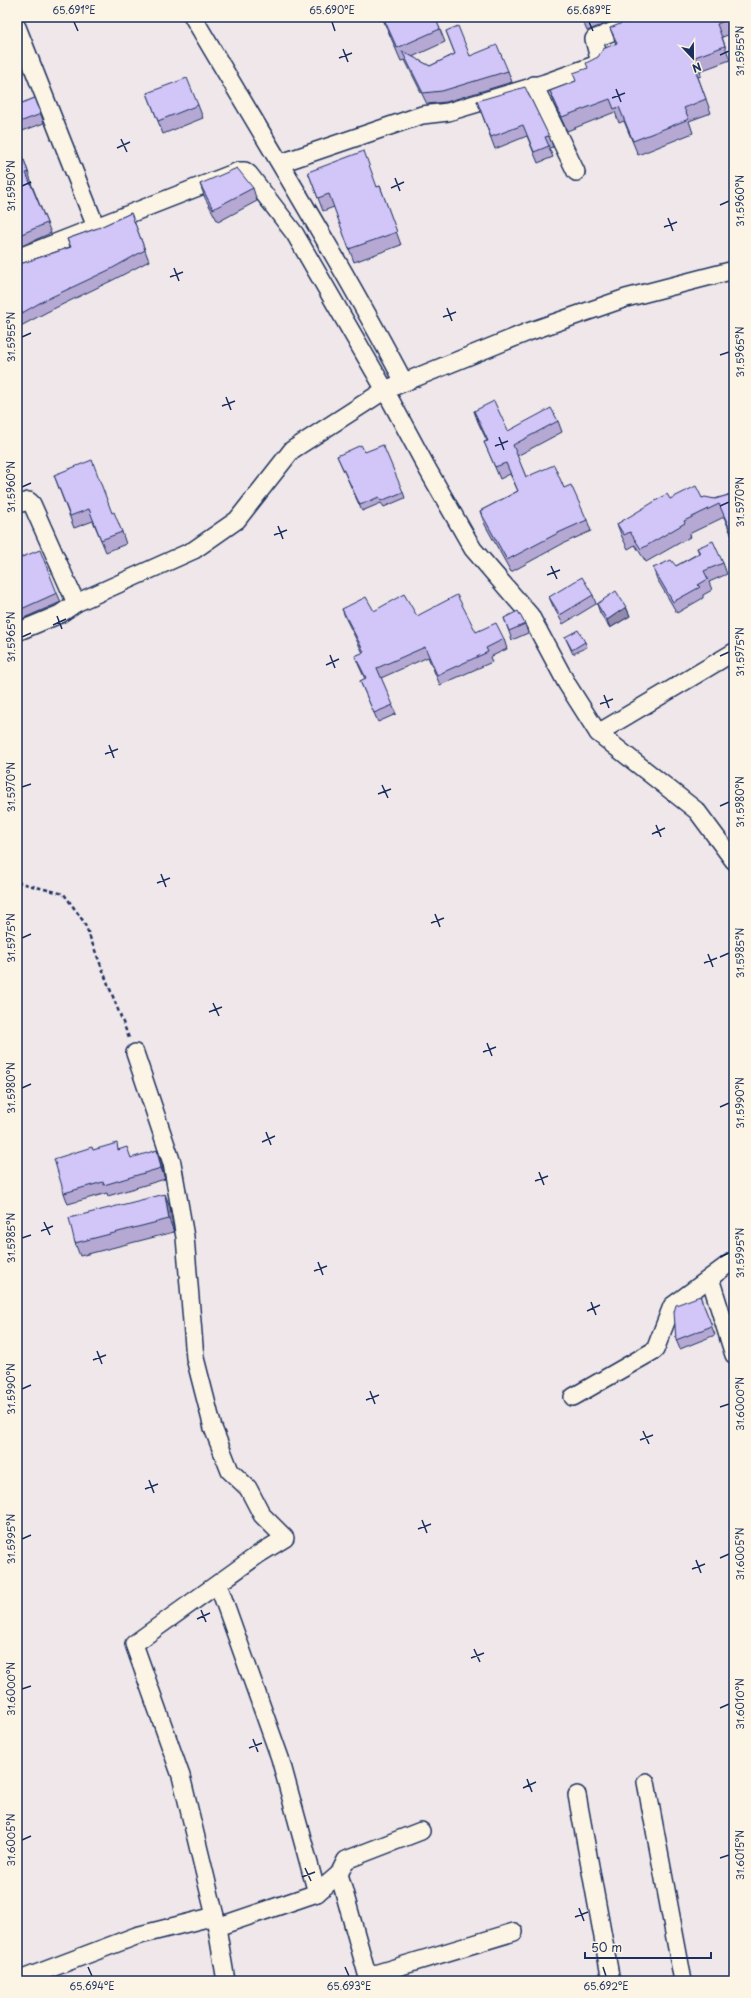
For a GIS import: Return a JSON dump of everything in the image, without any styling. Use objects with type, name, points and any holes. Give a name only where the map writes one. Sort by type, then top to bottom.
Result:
[{"type":"street","points":[[193,17],[281,163],[404,382]]},
{"type":"street","points":[[281,163],[422,115],[448,112],[534,85],[545,83],[595,65],[599,59],[594,39],[649,17]]},
{"type":"street","points":[[17,27],[96,227]]},
{"type":"street","points":[[534,85],[576,172]]},
{"type":"street","points":[[17,258],[240,170],[245,170],[295,234],[385,390],[473,549],[530,615],[567,684],[598,733],[697,812],[734,862]]},
{"type":"street","points":[[17,632],[60,614],[76,603],[194,550],[237,520],[292,450],[385,390],[528,332],[626,298],[734,270]]},
{"type":"street","points":[[17,504],[29,501],[32,504],[76,603]]},
{"type":"street","points":[[598,733],[734,652]]},
{"type":"street","points":[[135,1053],[172,1163],[185,1237],[195,1358],[213,1428],[230,1471],[248,1488],[262,1515],[285,1538],[134,1644],[181,1776],[216,1921],[226,1981]]},
{"type":"street","points":[[573,1397],[656,1350],[672,1306],[734,1260]]},
{"type":"street","points":[[710,1278],[734,1355]]},
{"type":"street","points":[[218,1584],[280,1758],[317,1892]]},
{"type":"street","points":[[646,1782],[683,1981]]},
{"type":"street","points":[[576,1795],[611,1981]]},
{"type":"street","points":[[17,1981],[136,1936],[216,1921],[317,1892],[338,1874],[346,1860],[421,1831]]},
{"type":"street","points":[[338,1874],[368,1978],[514,1932]]},
{"type":"path","points":[[17,882],[64,894],[84,922],[135,1053]]},
{"type":"building","points":[[383,17],[435,17],[440,29],[397,48]]},
{"type":"building","points":[[637,17],[734,17],[717,24],[725,46],[695,57],[697,62],[693,64],[706,99],[684,108],[689,119],[633,141],[619,107],[614,109],[610,99],[562,117],[550,91],[576,81],[573,73],[588,68],[586,63],[598,57],[603,49],[617,43],[610,28]]},
{"type":"building","points":[[458,26],[470,56],[497,45],[508,71],[442,91],[423,93],[402,51],[430,66],[455,54],[446,31]]},
{"type":"building","points":[[187,78],[198,105],[158,121],[147,93]]},
{"type":"building","points":[[525,87],[549,136],[545,137],[549,146],[534,152],[523,125],[491,137],[477,101]]},
{"type":"building","points":[[35,98],[41,114],[17,123],[17,105]]},
{"type":"building","points":[[364,151],[377,187],[380,186],[397,232],[349,249],[329,194],[318,198],[308,172]]},
{"type":"building","points":[[24,160],[28,172],[26,173],[47,223],[17,236],[17,162]]},
{"type":"building","points":[[237,168],[253,188],[213,209],[200,184]]},
{"type":"building","points":[[131,213],[145,250],[111,269],[43,301],[17,316],[17,265],[71,247],[67,239],[98,228]]},
{"type":"building","points":[[494,401],[508,431],[551,408],[558,421],[513,445],[526,477],[554,465],[564,488],[571,485],[587,520],[558,533],[507,560],[480,511],[518,491],[506,463],[495,467],[484,442],[488,441],[474,411]]},
{"type":"building","points":[[361,445],[365,452],[383,445],[403,492],[381,501],[379,497],[360,505],[337,456]]},
{"type":"building","points":[[92,460],[112,513],[114,512],[122,532],[101,540],[89,509],[70,516],[54,475]]},
{"type":"building","points":[[696,486],[702,498],[705,497],[715,499],[734,492],[734,533],[732,534],[719,504],[684,521],[685,523],[641,549],[630,532],[624,535],[617,524],[667,494],[670,499]]},
{"type":"building","points":[[713,541],[723,563],[704,571],[708,579],[698,585],[700,587],[673,602],[653,568],[671,560],[676,566],[700,553],[697,548]]},
{"type":"building","points":[[40,550],[57,593],[17,611],[17,559]]},
{"type":"building","points":[[582,577],[593,595],[560,615],[549,597]]},
{"type":"building","points":[[616,591],[626,607],[607,620],[597,604]]},
{"type":"building","points":[[404,594],[417,616],[457,595],[476,632],[496,623],[504,639],[486,648],[488,652],[437,675],[425,647],[377,668],[393,705],[374,713],[360,681],[366,678],[355,656],[364,652],[342,609],[366,597],[374,611]]},
{"type":"building","points":[[518,611],[525,624],[509,631],[504,618]]},
{"type":"building","points":[[578,630],[585,642],[572,650],[565,637]]},
{"type":"building","points":[[117,1143],[118,1150],[127,1147],[131,1158],[157,1150],[161,1168],[104,1185],[103,1182],[64,1193],[54,1159],[92,1147],[93,1150]]},
{"type":"building","points":[[165,1194],[169,1219],[75,1243],[69,1218]]},
{"type":"building","points":[[700,1296],[712,1326],[676,1340],[674,1312],[676,1305]]}]
